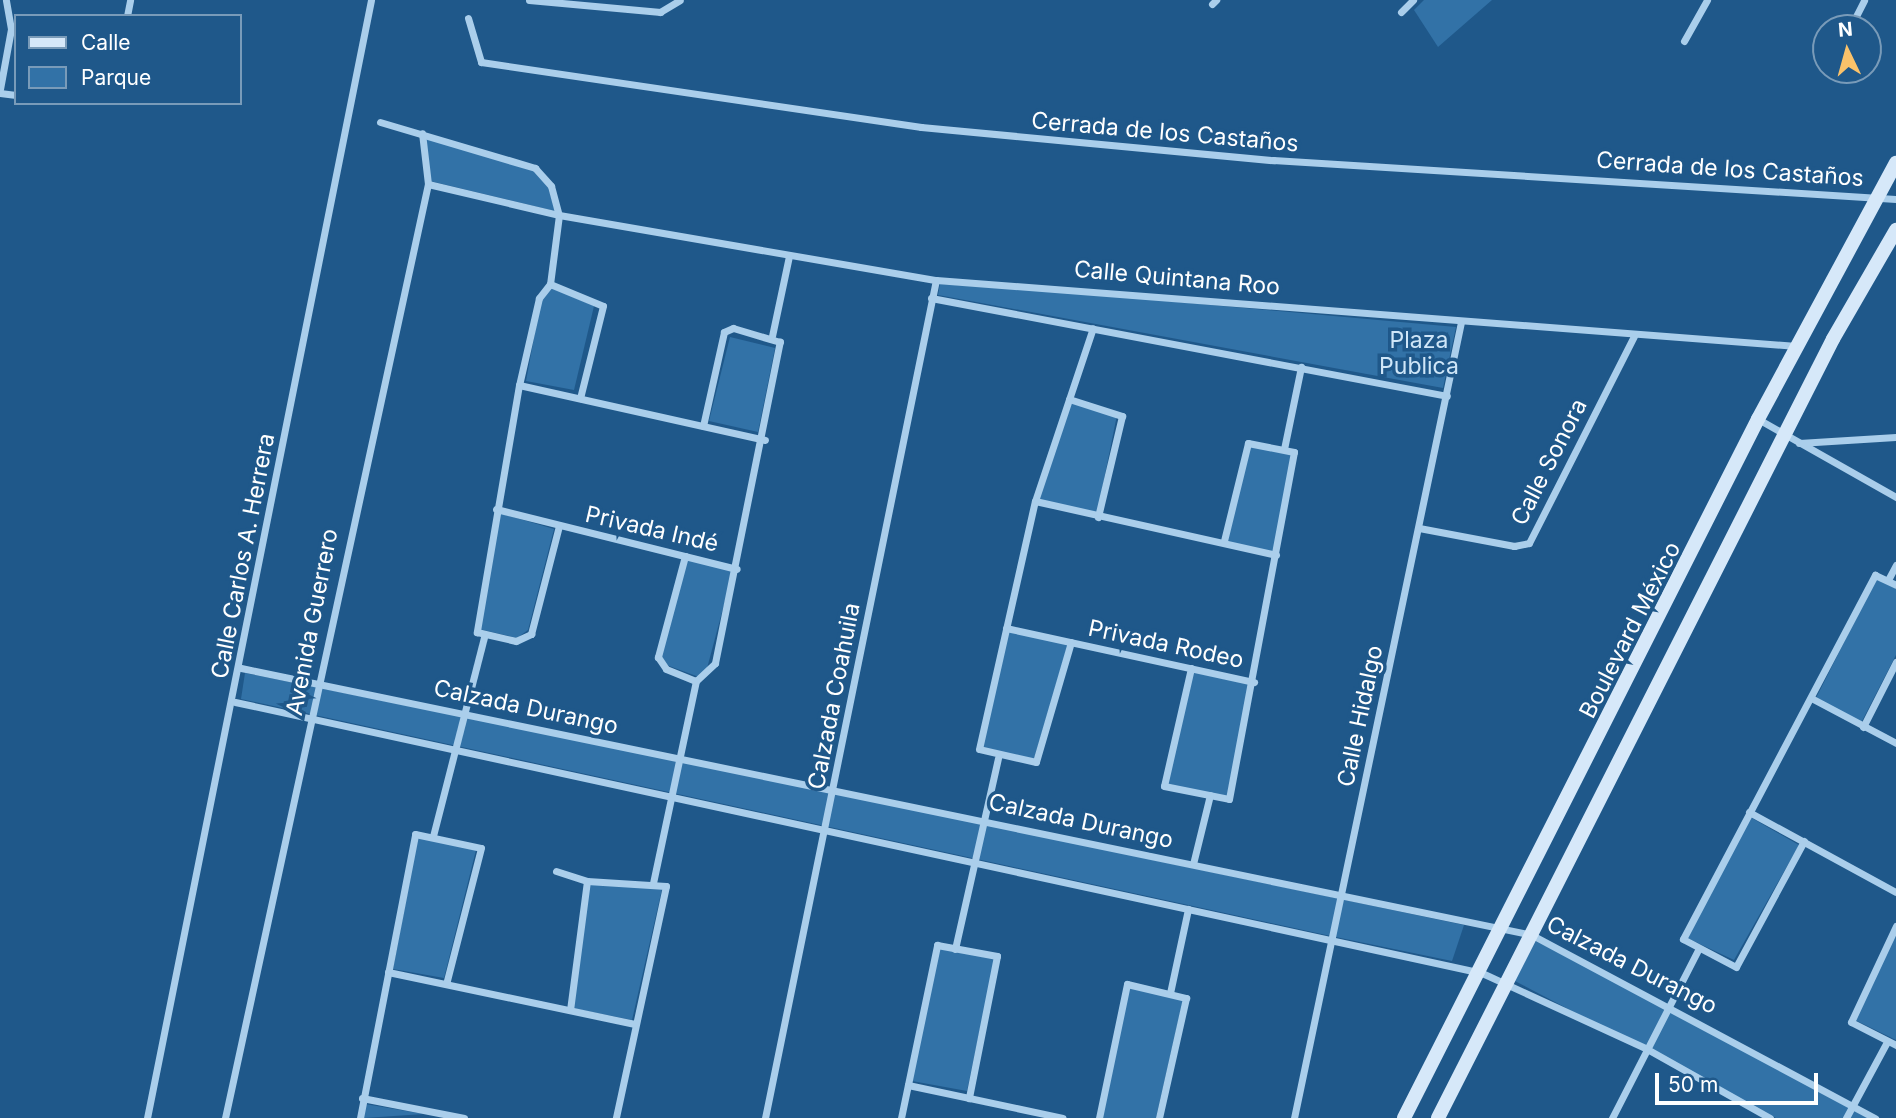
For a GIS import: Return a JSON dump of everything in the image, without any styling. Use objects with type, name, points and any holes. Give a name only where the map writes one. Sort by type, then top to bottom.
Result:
[{"type":"main road","name":"Boulevard México","points":[[1404,1118],[1482,973],[1758,419],[1896,163]]},
{"type":"main road","points":[[1438,1118],[1783,436],[1896,230]]},
{"type":"street","points":[[0,91],[11,29],[6,0]]},
{"type":"street","name":"Calle Carlos A. Herrera","points":[[146,1118],[242,668],[371,0]]},
{"type":"street","points":[[529,0],[660,12],[680,0]]},
{"type":"street","points":[[1401,12],[1413,0]]},
{"type":"street","points":[[1684,41],[1707,0]]},
{"type":"street","name":"Cerrada de los Castaños","points":[[468,18],[481,62],[935,129],[1273,160],[1896,199]]},
{"type":"street","points":[[380,122],[536,168],[551,186],[559,215],[550,285],[539,298],[519,385],[496,509],[476,629],[484,637],[460,713],[433,836]]},
{"type":"street","name":"Avenida Guerrero","points":[[225,1118],[312,719],[315,683],[428,184],[422,133]]},
{"type":"street","name":"Calle Quintana Roo","points":[[428,184],[559,215],[936,280],[1634,336],[1796,346]]},
{"type":"street","points":[[772,336],[789,256]]},
{"type":"street","name":"Calzada Coahuila","points":[[765,1118],[828,831],[936,280]]},
{"type":"street","points":[[550,285],[603,306],[580,398]]},
{"type":"street","points":[[931,298],[1447,396]]},
{"type":"street","name":"Calle Hidalgo","points":[[1294,1118],[1461,322]]},
{"type":"street","points":[[955,949],[998,758],[979,750],[1006,628],[1035,501],[1093,328]]},
{"type":"street","points":[[653,883],[669,796],[696,681],[715,663],[737,569],[783,350],[772,336],[724,332],[703,426]]},
{"type":"street","name":"Calle Sonora","points":[[1419,528],[1514,546],[1529,543],[1634,336]]},
{"type":"street","points":[[1284,449],[1301,367]]},
{"type":"street","points":[[519,385],[765,440]]},
{"type":"street","points":[[1069,398],[1122,416],[1098,517]]},
{"type":"street","points":[[1758,419],[1783,436],[1896,497]]},
{"type":"street","points":[[1798,443],[1896,437]]},
{"type":"street","points":[[1191,668],[1164,786],[1229,799],[1254,682],[1294,452],[1248,443],[1224,541]]},
{"type":"street","points":[[1035,501],[1098,517],[1224,541],[1276,555]]},
{"type":"street","name":"Privada Indé","points":[[496,509],[737,569]]},
{"type":"street","name":"Privada Indé","points":[[484,637],[516,641],[531,634],[559,526]]},
{"type":"street","points":[[685,556],[657,657],[666,669],[696,681]]},
{"type":"street","points":[[1888,580],[1896,565]]},
{"type":"street","points":[[1804,841],[1736,967],[1698,950],[1683,939],[1749,812],[1813,699],[1875,575],[1896,584]]},
{"type":"street","name":"Privada Rodeo","points":[[1006,628],[1254,682]]},
{"type":"street","name":"Privada Rodeo","points":[[998,758],[1036,762],[1071,642]]},
{"type":"street","points":[[1863,727],[1896,662]]},
{"type":"street","name":"Calzada Durango","points":[[242,668],[1532,935],[1667,1002],[1875,1118]]},
{"type":"street","points":[[1813,699],[1896,743]]},
{"type":"street","points":[[235,702],[1482,973],[1509,981],[1647,1049],[1770,1118]]},
{"type":"street","points":[[1193,864],[1210,795]]},
{"type":"street","points":[[1749,812],[1896,892]]},
{"type":"street","points":[[359,1118],[415,834],[481,848],[446,984]]},
{"type":"street","points":[[556,871],[587,881],[653,883],[666,886],[615,1118]]},
{"type":"street","points":[[570,1010],[587,881]]},
{"type":"street","points":[[1170,993],[1188,909]]},
{"type":"street","points":[[1896,926],[1851,1022],[1896,1045]]},
{"type":"street","points":[[901,1118],[937,946],[997,957],[969,1098]]},
{"type":"street","points":[[1612,1118],[1667,1002],[1698,950]]},
{"type":"street","points":[[388,972],[634,1024]]},
{"type":"street","points":[[1099,1118],[1128,985],[1186,998],[1158,1118]]},
{"type":"street","points":[[1846,1118],[1886,1042]]},
{"type":"street","points":[[908,1085],[1063,1118]]},
{"type":"street","points":[[362,1098],[429,1115],[464,1118]]},
{"type":"green space","points":[[1424,0],[1492,0],[1438,47],[1414,10]]},
{"type":"green space","points":[[424,136],[533,170],[548,187],[555,211],[430,181]]},
{"type":"green space","name":"Plaza Publica","points":[[940,284],[1100,295],[1456,327],[1443,388],[938,295]]},
{"type":"green space","points":[[550,287],[594,306],[574,390],[526,381],[541,300]]},
{"type":"green space","points":[[730,337],[775,348],[758,432],[709,421]]},
{"type":"green space","points":[[1069,402],[1117,415],[1097,514],[1038,499]]},
{"type":"green space","points":[[1248,444],[1293,452],[1275,553],[1225,541]]},
{"type":"green space","points":[[499,513],[554,529],[528,630],[517,638],[479,629]]},
{"type":"green space","points":[[687,560],[733,571],[706,672],[699,677],[661,663],[659,656]]},
{"type":"green space","points":[[1876,579],[1896,589],[1896,655],[1861,723],[1816,698]]},
{"type":"green space","points":[[1008,631],[1068,644],[1034,759],[981,749]]},
{"type":"green space","points":[[1192,672],[1249,684],[1227,796],[1167,785]]},
{"type":"green space","points":[[245,673],[686,762],[1464,925],[1452,961],[1326,935],[241,699]]},
{"type":"green space","points":[[1750,817],[1799,845],[1734,960],[1687,938]]},
{"type":"green space","points":[[418,837],[476,850],[444,978],[393,969]]},
{"type":"green space","points":[[588,883],[662,889],[632,1020],[572,1008]]},
{"type":"green space","points":[[1896,934],[1896,1040],[1855,1020]]},
{"type":"green space","points":[[1533,940],[1670,1007],[1867,1118],[1776,1118],[1513,980]]},
{"type":"green space","points":[[938,948],[995,958],[967,1091],[912,1081]]},
{"type":"green space","points":[[1128,987],[1183,1000],[1156,1118],[1101,1118]]},
{"type":"green space","points":[[365,1104],[424,1114],[364,1118]]}]
